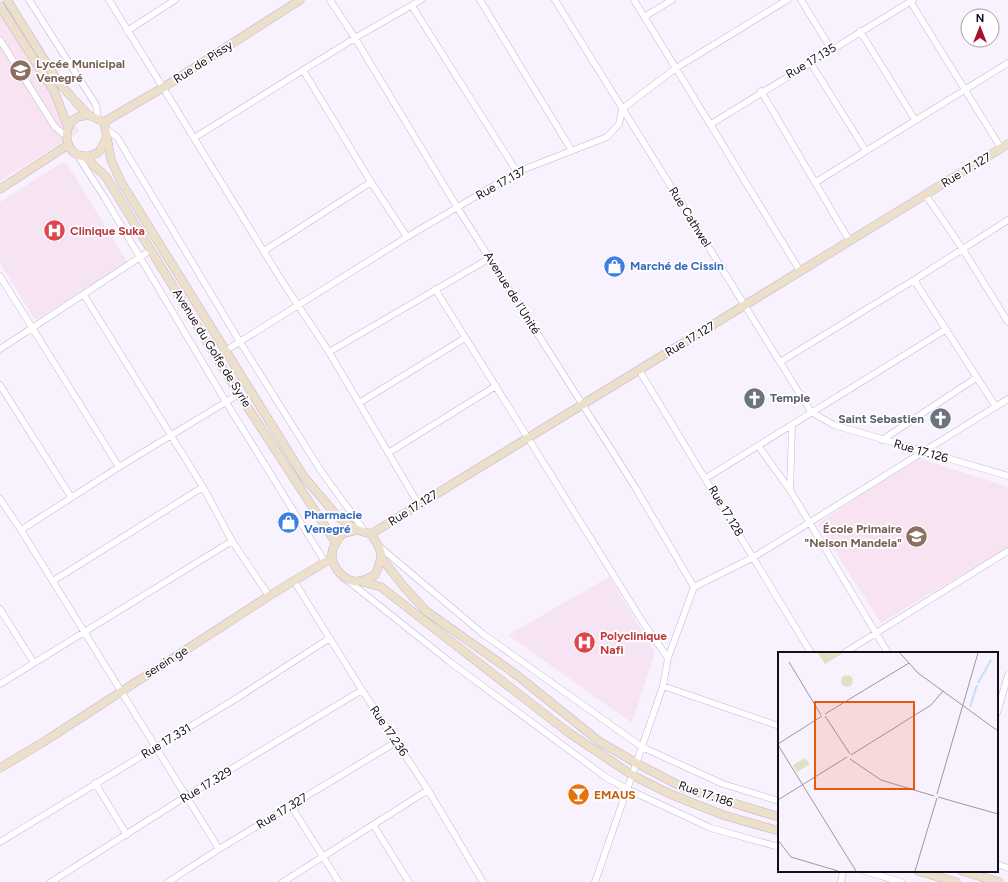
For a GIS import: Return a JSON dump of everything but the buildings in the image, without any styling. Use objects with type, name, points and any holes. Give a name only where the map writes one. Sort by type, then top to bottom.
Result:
[{"type":"main road","points":[[7,0],[59,83],[88,115],[102,123],[107,137],[111,160],[121,182],[304,478],[337,516],[357,530],[369,533],[381,548],[382,559],[375,575],[360,581]]},
{"type":"main road","name":"Rue de Pissy","points":[[102,123],[164,87],[300,0]]},
{"type":"main road","points":[[0,6],[54,91],[68,127],[67,140],[80,155],[99,152],[107,137]]},
{"type":"main road","points":[[68,127],[76,118],[88,115]]},
{"type":"main road","points":[[0,189],[67,140]]},
{"type":"main road","name":"Rue 17.127","points":[[369,533],[419,505],[849,240],[1005,146]]},
{"type":"main road","name":"Avenue du Golfe de Syrie","points":[[80,155],[106,177],[239,394],[336,543]]},
{"type":"main road","points":[[357,530],[342,534],[336,543],[329,560],[346,579],[381,587],[569,733],[632,775],[670,794],[723,815],[778,831]]},
{"type":"main road","name":"Rue 17.186","points":[[382,559],[426,611],[518,676],[600,742],[636,764],[684,788],[778,817]]},
{"type":"main road","name":"serein ge","points":[[0,768],[45,741],[120,691],[269,596],[329,560]]},
{"type":"main road","points":[[921,872],[956,882]]},
{"type":"main road","points":[[965,872],[999,882]]},
{"type":"street","points":[[29,0],[96,105],[102,123],[117,137],[240,342],[322,471],[369,533]]},
{"type":"street","points":[[109,0],[264,251],[329,352],[419,505]]},
{"type":"street","points":[[127,31],[175,0]]},
{"type":"street","name":"Avenue de l´Unité","points":[[330,0],[355,38],[457,207],[635,487],[694,587]]},
{"type":"street","points":[[194,138],[355,38],[421,0]]},
{"type":"street","points":[[480,0],[572,151]]},
{"type":"street","name":"Rue Cathwel","points":[[555,0],[811,412],[834,425]]},
{"type":"street","points":[[634,0],[800,271]]},
{"type":"street","points":[[644,17],[672,0]]},
{"type":"street","points":[[622,109],[676,68],[787,0]]},
{"type":"street","points":[[801,0],[831,49]]},
{"type":"street","points":[[911,1],[964,89],[1005,146]]},
{"type":"street","name":"Rue 17.135","points":[[711,124],[761,91],[911,1]]},
{"type":"street","points":[[412,6],[517,172]]},
{"type":"street","points":[[860,31],[915,120]]},
{"type":"street","points":[[0,40],[55,127],[67,140]]},
{"type":"street","points":[[810,62],[866,151]]},
{"type":"street","points":[[816,182],[1008,63]]},
{"type":"street","points":[[303,70],[371,182],[407,237]]},
{"type":"street","points":[[761,91],[849,240]]},
{"type":"street","name":"Rue 17.137","points":[[225,351],[407,237],[517,172],[607,137],[619,124],[622,109]]},
{"type":"street","points":[[80,155],[226,402],[329,560]]},
{"type":"street","points":[[264,251],[371,182]]},
{"type":"street","points":[[925,194],[962,248],[1008,322]]},
{"type":"street","points":[[780,362],[914,280],[1008,220]]},
{"type":"street","points":[[0,349],[33,329],[151,250]]},
{"type":"street","points":[[329,352],[435,288],[490,258]]},
{"type":"street","points":[[0,276],[119,467]]},
{"type":"street","points":[[914,280],[996,407]]},
{"type":"street","points":[[435,288],[644,624],[668,658]]},
{"type":"street","points":[[84,295],[203,487],[232,541],[269,596]]},
{"type":"street","points":[[706,478],[759,447],[811,412],[945,330]]},
{"type":"street","points":[[359,403],[465,338]]},
{"type":"street","name":"Rue 17.128","points":[[639,370],[810,652]]},
{"type":"street","points":[[882,440],[976,378]]},
{"type":"street","points":[[0,385],[71,497]]},
{"type":"street","points":[[388,453],[496,386]]},
{"type":"street","points":[[21,530],[119,467],[239,394]]},
{"type":"street","points":[[595,882],[663,686],[668,658],[694,587],[754,557],[1008,399]]},
{"type":"street","name":"Rue 17.126","points":[[834,425],[1008,476]]},
{"type":"street","points":[[790,490],[792,426]]},
{"type":"street","points":[[759,447],[790,490],[887,652]]},
{"type":"street","points":[[53,582],[203,487]]},
{"type":"street","points":[[0,499],[21,530],[154,748],[219,849]]},
{"type":"street","points":[[0,684],[232,541]]},
{"type":"street","points":[[381,548],[484,634],[642,747],[723,784],[778,801]]},
{"type":"street","points":[[846,652],[1008,552]]},
{"type":"street","points":[[346,579],[450,662],[607,778],[627,789],[711,828],[778,847]]},
{"type":"street","name":"Rue 17.236","points":[[294,581],[362,690],[428,790],[483,882]]},
{"type":"street","points":[[1,613],[34,663]]},
{"type":"street","name":"Rue 17.331","points":[[0,842],[237,698],[330,638]]},
{"type":"street","points":[[998,710],[1008,675]]},
{"type":"street","points":[[663,686],[778,726]]},
{"type":"street","name":"Rue 17.329","points":[[51,882],[185,797],[362,690]]},
{"type":"street","name":"Rue 17.327","points":[[168,882],[219,849],[396,742]]},
{"type":"street","points":[[95,783],[127,835]]},
{"type":"street","points":[[283,882],[374,826],[428,790]]},
{"type":"street","points":[[290,806],[340,882]]},
{"type":"street","points":[[374,826],[409,882]]},
{"type":"street","points":[[998,864],[1008,868]]},
{"type":"street","points":[[841,882],[843,872]]},
{"type":"street","points":[[867,872],[901,882]]},
{"type":"shaded area","name":"Lycée Municipal Venegré","points":[[0,10],[79,132],[0,181]]},
{"type":"shaded area","name":"Clinique Suka","points":[[61,163],[67,164],[126,260],[126,263],[37,319],[34,318],[0,263],[0,202]]},
{"type":"shaded area","name":"École Primaire \"Nelson Mandela\"","points":[[916,457],[1008,487],[1008,547],[881,623],[818,524]]},
{"type":"shaded area","name":"Polyclinique Nafi","points":[[609,577],[655,652],[632,723],[508,635]]},
{"type":"place","name":"Lycée Municipal Venegré","points":[[20,71]]},
{"type":"place","name":"Clinique Suka","points":[[54,231]]},
{"type":"place","name":"Marché de Cissin","points":[[614,266]]},
{"type":"place","name":"Temple","points":[[754,398]]},
{"type":"place","name":"Saint Sebastien","points":[[940,419]]},
{"type":"place","name":"Pharmacie Venegré","points":[[289,522]]},
{"type":"place","name":"École Primaire \"Nelson Mandela\"","points":[[917,536]]},
{"type":"place","name":"Polyclinique Nafi","points":[[585,643]]},
{"type":"place","name":"EMAUS","points":[[578,795]]}]
